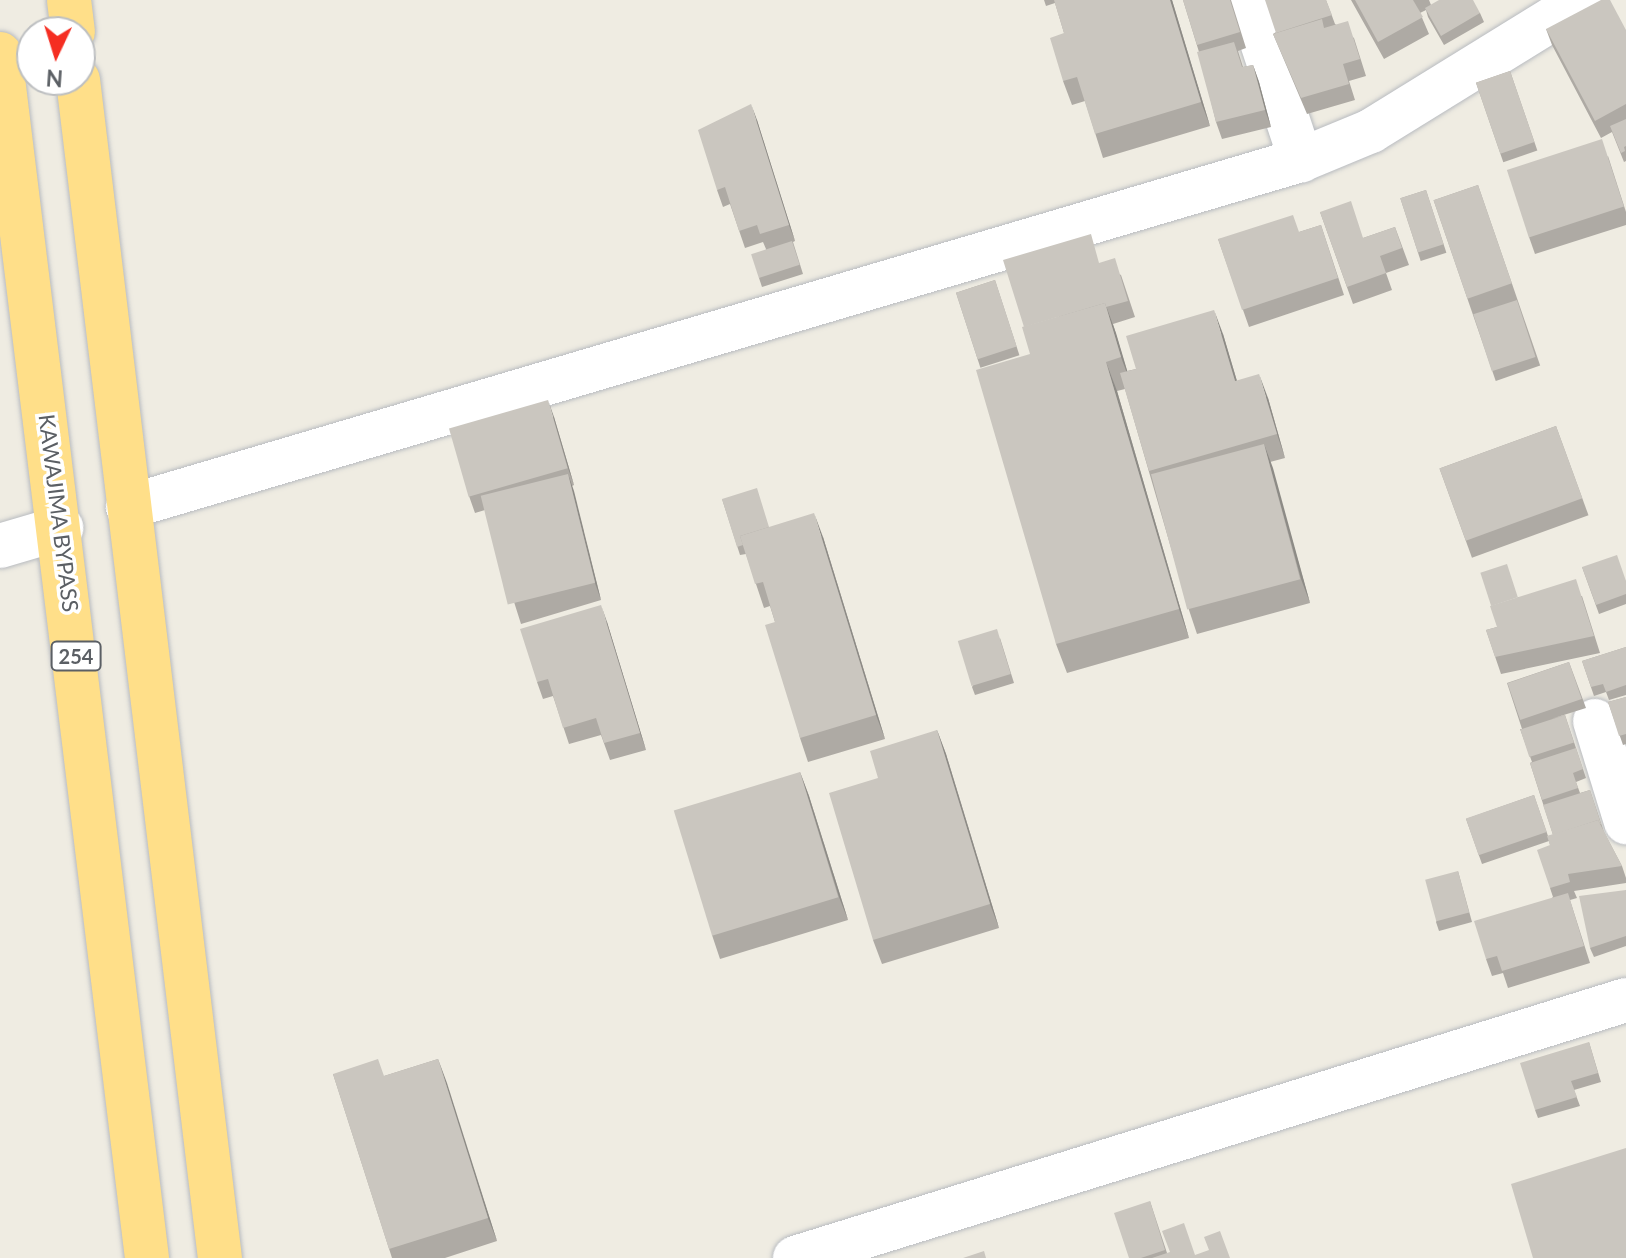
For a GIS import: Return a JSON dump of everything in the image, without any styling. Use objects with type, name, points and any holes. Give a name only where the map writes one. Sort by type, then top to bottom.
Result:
[{"type":"highway","name":"KAWAJIMA BYPASS","points":[[0,54],[61,528],[147,1258]]},
{"type":"highway","points":[[80,96],[220,1258]]},
{"type":"street","points":[[1248,0],[1301,160]]},
{"type":"street","points":[[128,507],[1301,160],[1371,131],[1583,0]]},
{"type":"street","points":[[0,546],[61,528]]},
{"type":"street","points":[[1595,721],[1626,822]]},
{"type":"street","points":[[795,1258],[1626,1000]]},
{"type":"building","points":[[1054,0],[1170,0],[1201,102],[1095,134],[1077,77],[1063,81],[1050,38],[1064,33]]},
{"type":"building","points":[[1183,0],[1230,0],[1240,32],[1197,45]]},
{"type":"building","points":[[1265,0],[1326,0],[1332,15],[1276,33]]},
{"type":"building","points":[[1355,0],[1413,0],[1423,17],[1378,42]]},
{"type":"building","points":[[1439,0],[1473,0],[1480,13],[1441,36],[1425,8]]},
{"type":"building","points":[[1601,0],[1610,0],[1626,30],[1626,104],[1595,121],[1546,29]]},
{"type":"building","points":[[1322,19],[1324,28],[1348,21],[1360,59],[1343,64],[1349,84],[1301,98],[1273,34]]},
{"type":"building","points":[[1234,42],[1242,67],[1253,65],[1265,110],[1216,122],[1197,52]]},
{"type":"building","points":[[1510,71],[1534,142],[1500,154],[1476,83]]},
{"type":"building","points":[[751,104],[789,225],[760,234],[757,225],[739,231],[725,187],[717,190],[698,130]]},
{"type":"building","points":[[1626,119],[1626,146],[1621,153],[1610,126]]},
{"type":"building","points":[[1602,139],[1624,207],[1529,237],[1507,170]]},
{"type":"building","points":[[1478,185],[1512,283],[1467,299],[1434,200]]},
{"type":"building","points":[[1426,190],[1444,244],[1418,253],[1400,198]]},
{"type":"building","points":[[1351,201],[1363,238],[1395,227],[1402,248],[1380,256],[1386,273],[1347,287],[1320,212]]},
{"type":"building","points":[[1293,215],[1299,232],[1321,225],[1338,278],[1242,310],[1218,239]]},
{"type":"building","points":[[1091,234],[1099,263],[1115,258],[1128,301],[1106,307],[1105,303],[1024,327],[1003,260]]},
{"type":"building","points":[[792,241],[800,265],[759,278],[751,254]]},
{"type":"building","points":[[995,280],[1017,347],[978,359],[956,293]]},
{"type":"building","points":[[1517,300],[1536,357],[1492,371],[1473,314]]},
{"type":"building","points":[[1105,303],[1121,357],[1106,362],[1179,609],[1056,644],[976,370],[1030,354],[1022,327]]},
{"type":"building","points":[[1214,310],[1235,381],[1259,374],[1277,434],[1149,471],[1120,373],[1136,369],[1126,336]]},
{"type":"building","points":[[548,400],[568,468],[469,497],[449,428]]},
{"type":"building","points":[[1556,426],[1582,498],[1466,541],[1439,468]]},
{"type":"building","points":[[1264,444],[1300,579],[1187,610],[1151,474]]},
{"type":"building","points":[[568,474],[595,583],[508,604],[481,496]]},
{"type":"building","points":[[757,488],[769,527],[740,536],[743,545],[737,547],[722,499]]},
{"type":"building","points":[[814,513],[876,715],[800,738],[765,625],[775,622],[763,582],[755,584],[740,536]]},
{"type":"building","points":[[1617,555],[1626,581],[1626,594],[1596,605],[1582,567]]},
{"type":"building","points":[[1507,564],[1518,597],[1491,606],[1480,573]]},
{"type":"building","points":[[1576,579],[1594,636],[1495,657],[1486,630],[1497,627],[1490,606]]},
{"type":"building","points":[[601,605],[640,733],[604,743],[596,718],[563,728],[548,679],[537,682],[520,629]]},
{"type":"building","points":[[997,629],[1011,674],[972,686],[958,641]]},
{"type":"building","points":[[1626,647],[1626,685],[1606,692],[1603,684],[1591,687],[1582,661]]},
{"type":"building","points":[[1569,662],[1582,699],[1520,720],[1508,683]]},
{"type":"building","points":[[1626,697],[1626,734],[1619,736],[1608,702]]},
{"type":"building","points":[[1565,715],[1574,743],[1529,757],[1520,730]]},
{"type":"building","points":[[937,730],[990,904],[873,940],[829,793],[878,778],[870,751]]},
{"type":"building","points":[[1576,748],[1583,769],[1573,773],[1578,788],[1542,800],[1530,763]]},
{"type":"building","points":[[800,772],[838,897],[712,936],[674,811]]},
{"type":"building","points":[[1590,790],[1601,824],[1598,820],[1553,835],[1543,805]]},
{"type":"building","points":[[1534,795],[1547,832],[1479,855],[1466,818]]},
{"type":"building","points":[[1598,820],[1622,866],[1568,874],[1570,882],[1550,888],[1537,850],[1550,845],[1547,836]]},
{"type":"building","points":[[1458,871],[1469,913],[1436,921],[1425,880]]},
{"type":"building","points":[[1626,890],[1626,936],[1590,948],[1579,896]]},
{"type":"building","points":[[1568,893],[1584,946],[1502,971],[1497,956],[1486,959],[1474,921]]},
{"type":"building","points":[[1589,1042],[1598,1073],[1571,1081],[1577,1097],[1535,1110],[1520,1063]]},
{"type":"building","points":[[378,1059],[384,1076],[438,1059],[488,1218],[389,1249],[333,1074]]},
{"type":"building","points":[[1626,1148],[1626,1258],[1533,1258],[1511,1184]]},
{"type":"building","points":[[1150,1201],[1165,1250],[1141,1258],[1129,1258],[1114,1213]]},
{"type":"building","points":[[1184,1223],[1195,1255],[1209,1250],[1204,1237],[1220,1231],[1230,1258],[1152,1258],[1170,1252],[1162,1231]]},
{"type":"building","points":[[984,1251],[986,1258],[963,1258]]}]
